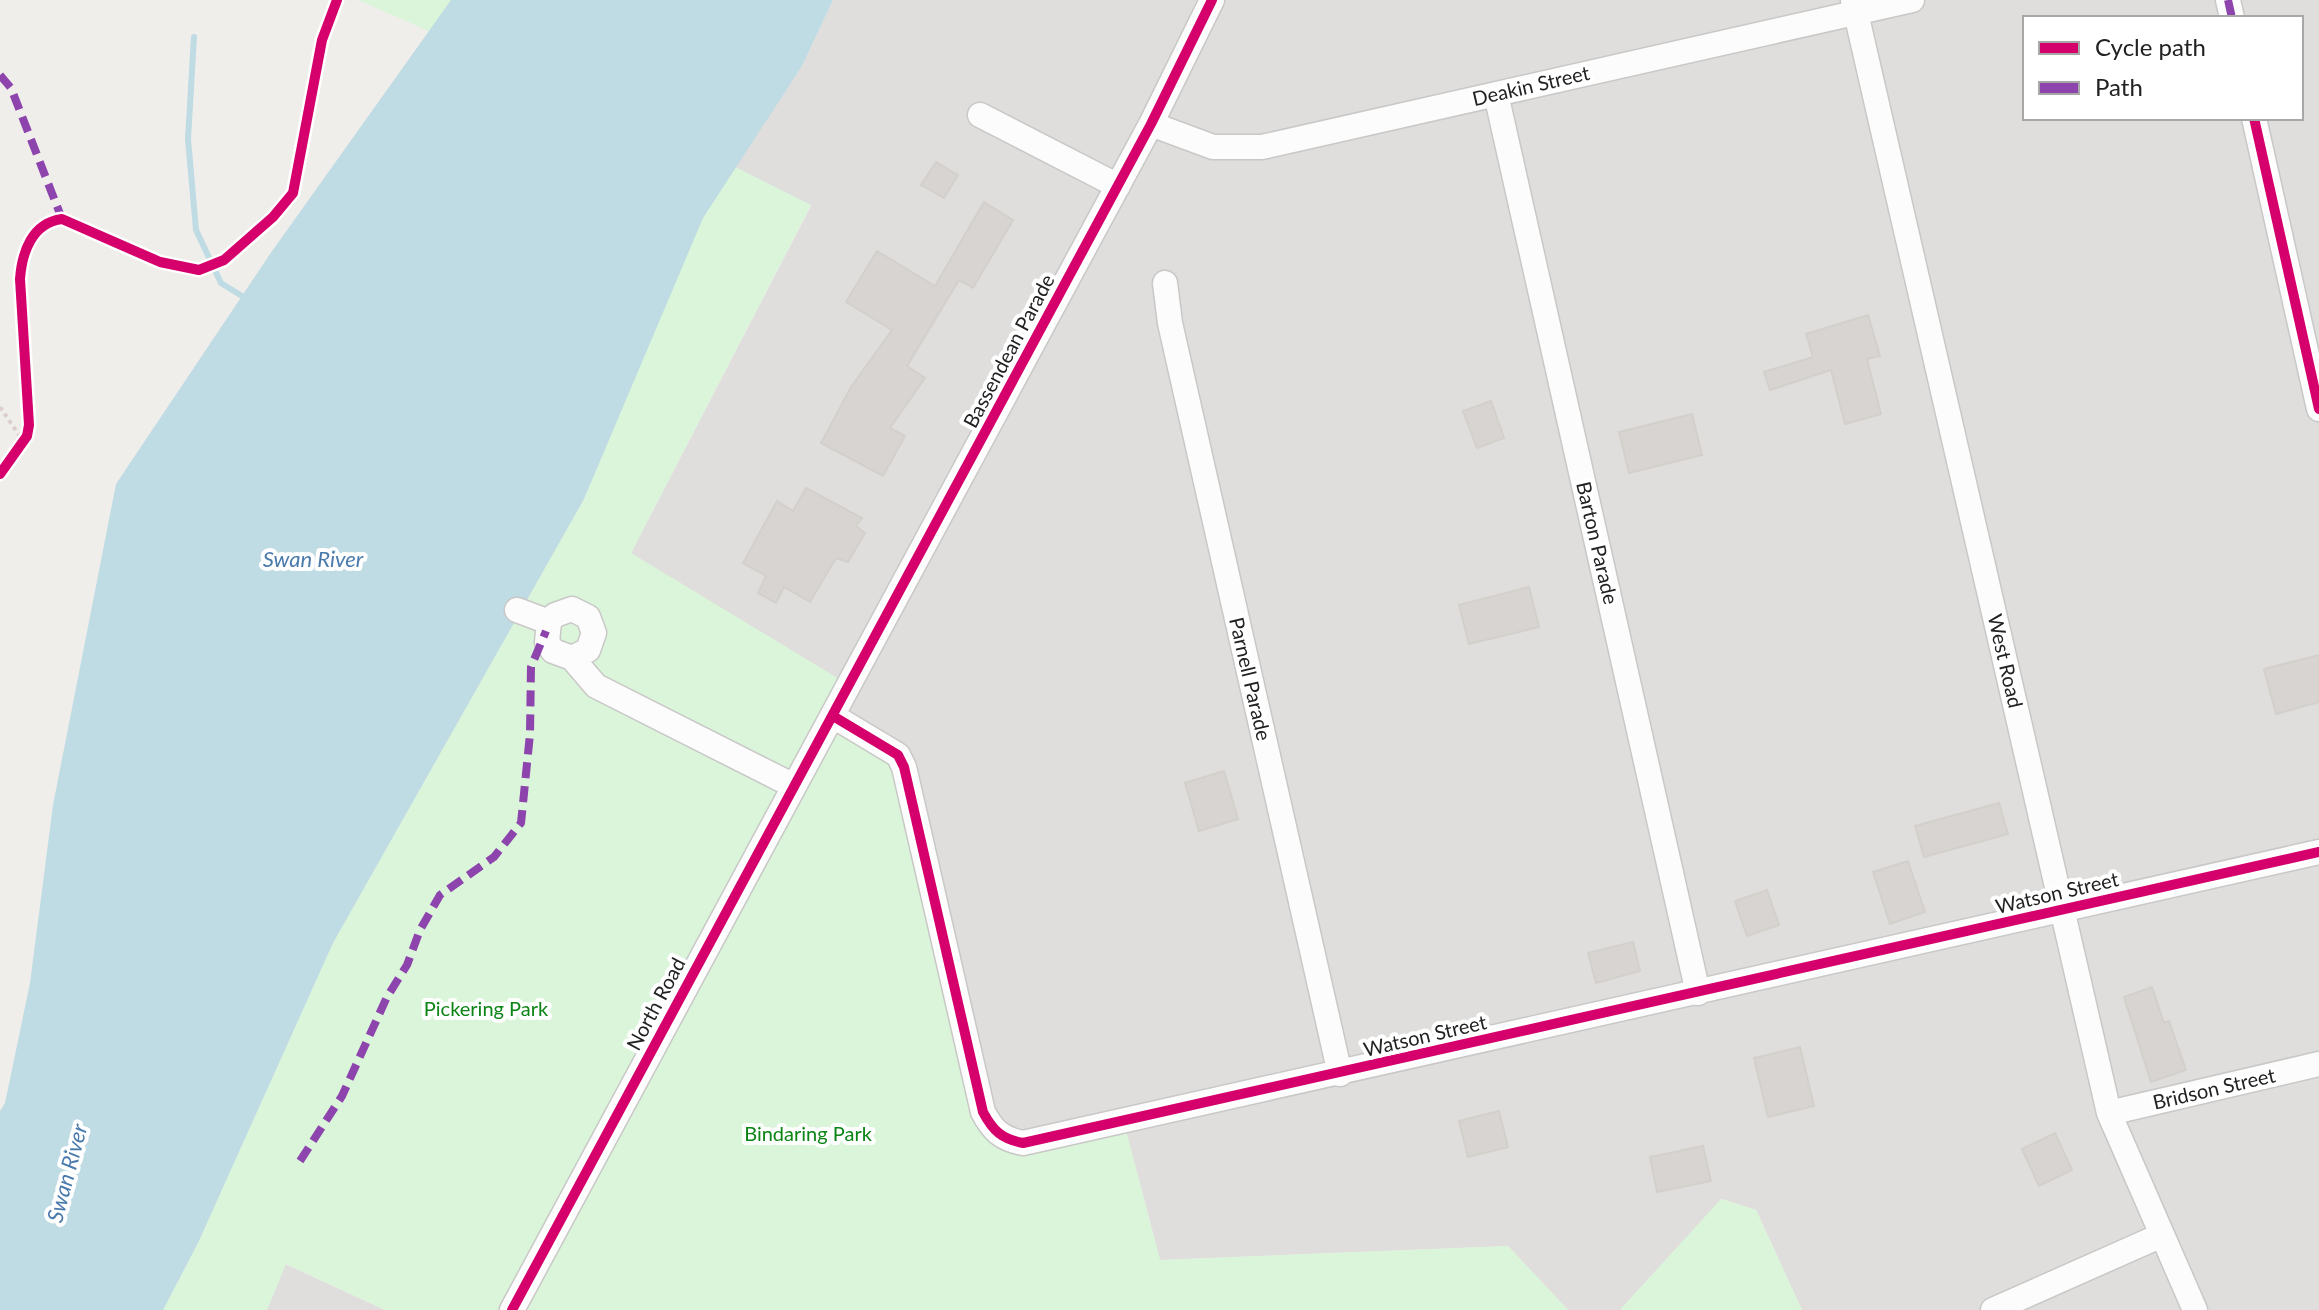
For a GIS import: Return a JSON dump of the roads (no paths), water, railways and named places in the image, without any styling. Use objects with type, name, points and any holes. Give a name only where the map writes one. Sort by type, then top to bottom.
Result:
[{"type":"street","name":"Bassendean Parade","points":[[833,716],[1151,124],[1212,0]]},
{"type":"street","name":"Deakin Street","points":[[1151,124],[1213,147],[1262,147],[1496,94],[1855,6],[1912,0]]},
{"type":"street","name":"West Road","points":[[1855,6],[2109,1113],[2195,1310]]},
{"type":"street","name":"Barton Parade","points":[[1496,94],[1698,993]]},
{"type":"street","points":[[980,115],[1118,186]]},
{"type":"street","points":[[2254,120],[2319,409]]},
{"type":"street","name":"Parnell Parade","points":[[1165,283],[1170,323],[1340,1074]]},
{"type":"street","points":[[572,658],[588,650],[593,642],[593,625],[588,617],[572,609],[555,615],[549,622],[547,642],[553,651],[572,658],[596,686],[794,786]]},
{"type":"street","points":[[517,610],[549,622]]},
{"type":"street","name":"Watson Street","points":[[833,716],[898,755],[904,767],[983,1112],[992,1129],[1007,1140],[1023,1143],[2319,852]]},
{"type":"street","name":"North Road","points":[[512,1310],[833,716]]},
{"type":"street","name":"Bridson Street","points":[[2109,1113],[2319,1064]]},
{"type":"street","points":[[1993,1310],[2162,1235]]},
{"type":"water","name":"Swan River","points":[[451,0],[833,0],[802,66],[703,218],[584,499],[333,943],[198,1243],[163,1310],[0,1310],[0,1111],[5,1103],[30,983],[53,805],[116,484],[270,254]]},
{"type":"waterway","points":[[194,37],[188,139],[196,230],[221,283],[242,296]]},
{"type":"park label","name":"Pickering Park","points":[[486,1009]]},
{"type":"park label","name":"Bindaring Park","points":[[808,1134]]}]
